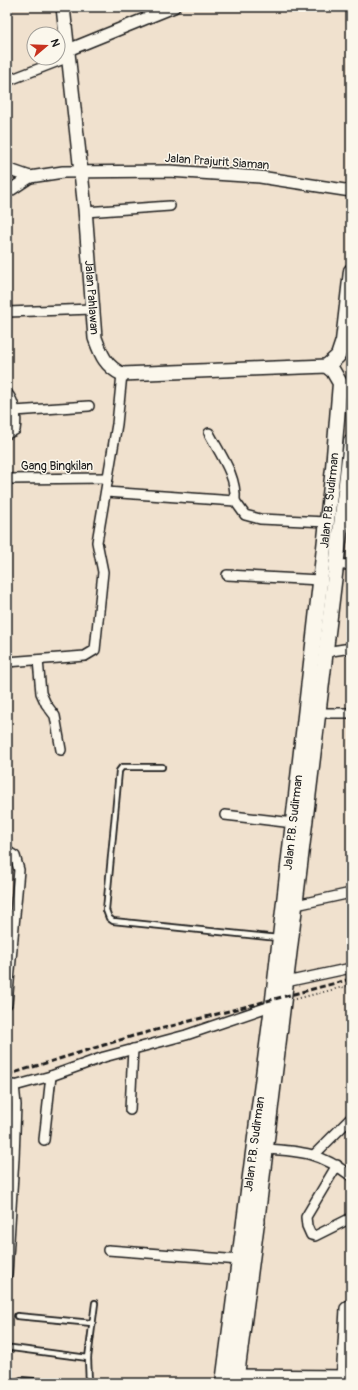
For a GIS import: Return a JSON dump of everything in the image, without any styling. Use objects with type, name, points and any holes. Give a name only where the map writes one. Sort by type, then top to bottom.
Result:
[{"type":"main road","name":"Jalan Pahlawan","points":[[63,7],[81,170],[95,338],[102,358],[111,369],[122,374]]},
{"type":"main road","points":[[122,374],[327,366],[338,356],[343,341],[351,271]]},
{"type":"main road","name":"Jalan P.B. Sudirman","points":[[230,1379],[251,1221],[285,939],[293,823],[334,468],[340,383],[337,376],[327,366]]},
{"type":"main road","name":"Jalan P.B. Sudirman","points":[[230,1379],[240,1260],[251,1221],[266,1149],[277,1004],[286,982],[285,939],[296,905],[325,652],[350,466],[351,442]]},
{"type":"street","points":[[7,81],[174,7]]},
{"type":"street","points":[[7,169],[30,177]]},
{"type":"street","name":"Jalan Prajurit Siaman","points":[[30,177],[81,170],[168,171],[253,177],[351,191]]},
{"type":"street","points":[[7,190],[12,189],[30,177]]},
{"type":"street","points":[[85,212],[170,206]]},
{"type":"street","points":[[7,312],[93,309]]},
{"type":"street","points":[[7,662],[85,656],[95,650],[103,572],[98,542],[117,424],[122,374]]},
{"type":"street","points":[[7,393],[10,397],[14,411],[15,430],[7,434]]},
{"type":"street","points":[[14,411],[89,406]]},
{"type":"street","points":[[209,433],[233,477],[236,493],[235,501],[245,516],[260,519],[327,522]]},
{"type":"street","points":[[334,468],[350,466]]},
{"type":"street","name":"Gang Bingkilan","points":[[7,479],[108,478]]},
{"type":"street","points":[[106,492],[235,501]]},
{"type":"street","points":[[227,575],[321,574],[336,566],[351,564]]},
{"type":"street","points":[[325,652],[351,648]]},
{"type":"street","points":[[38,660],[42,693],[46,704],[55,716],[61,750]]},
{"type":"street","points":[[319,713],[351,713]]},
{"type":"street","points":[[225,815],[293,823]]},
{"type":"street","points":[[7,852],[16,856],[19,870],[7,1004]]},
{"type":"street","points":[[296,905],[351,893]]},
{"type":"street","points":[[286,982],[351,968]]},
{"type":"street","points":[[7,1274],[12,1216],[16,1105],[12,1089],[104,1056],[186,1035],[277,1004]]},
{"type":"street","points":[[130,1110],[133,1049]]},
{"type":"street","points":[[44,1140],[51,1076]]},
{"type":"street","points":[[314,1155],[351,1118]]},
{"type":"street","points":[[266,1149],[298,1151],[314,1155],[337,1165],[351,1176]]},
{"type":"street","points":[[337,1165],[308,1214],[307,1226],[311,1235],[315,1236],[351,1218]]},
{"type":"street","points":[[108,1250],[240,1260]]},
{"type":"street","points":[[230,1379],[344,1378],[345,1308],[351,1303]]},
{"type":"lane","points":[[162,767],[122,767],[119,771],[106,910],[109,918],[113,921],[285,939]]},
{"type":"lane","points":[[89,1383],[88,1358],[94,1303]]},
{"type":"lane","points":[[17,1316],[92,1323]]},
{"type":"lane","points":[[12,1348],[88,1358]]},
{"type":"lane","points":[[15,1383],[21,1380],[58,1383]]},
{"type":"path","points":[[277,1004],[351,986]]},
{"type":"railway","points":[[7,1075],[133,1036],[351,979]]}]
